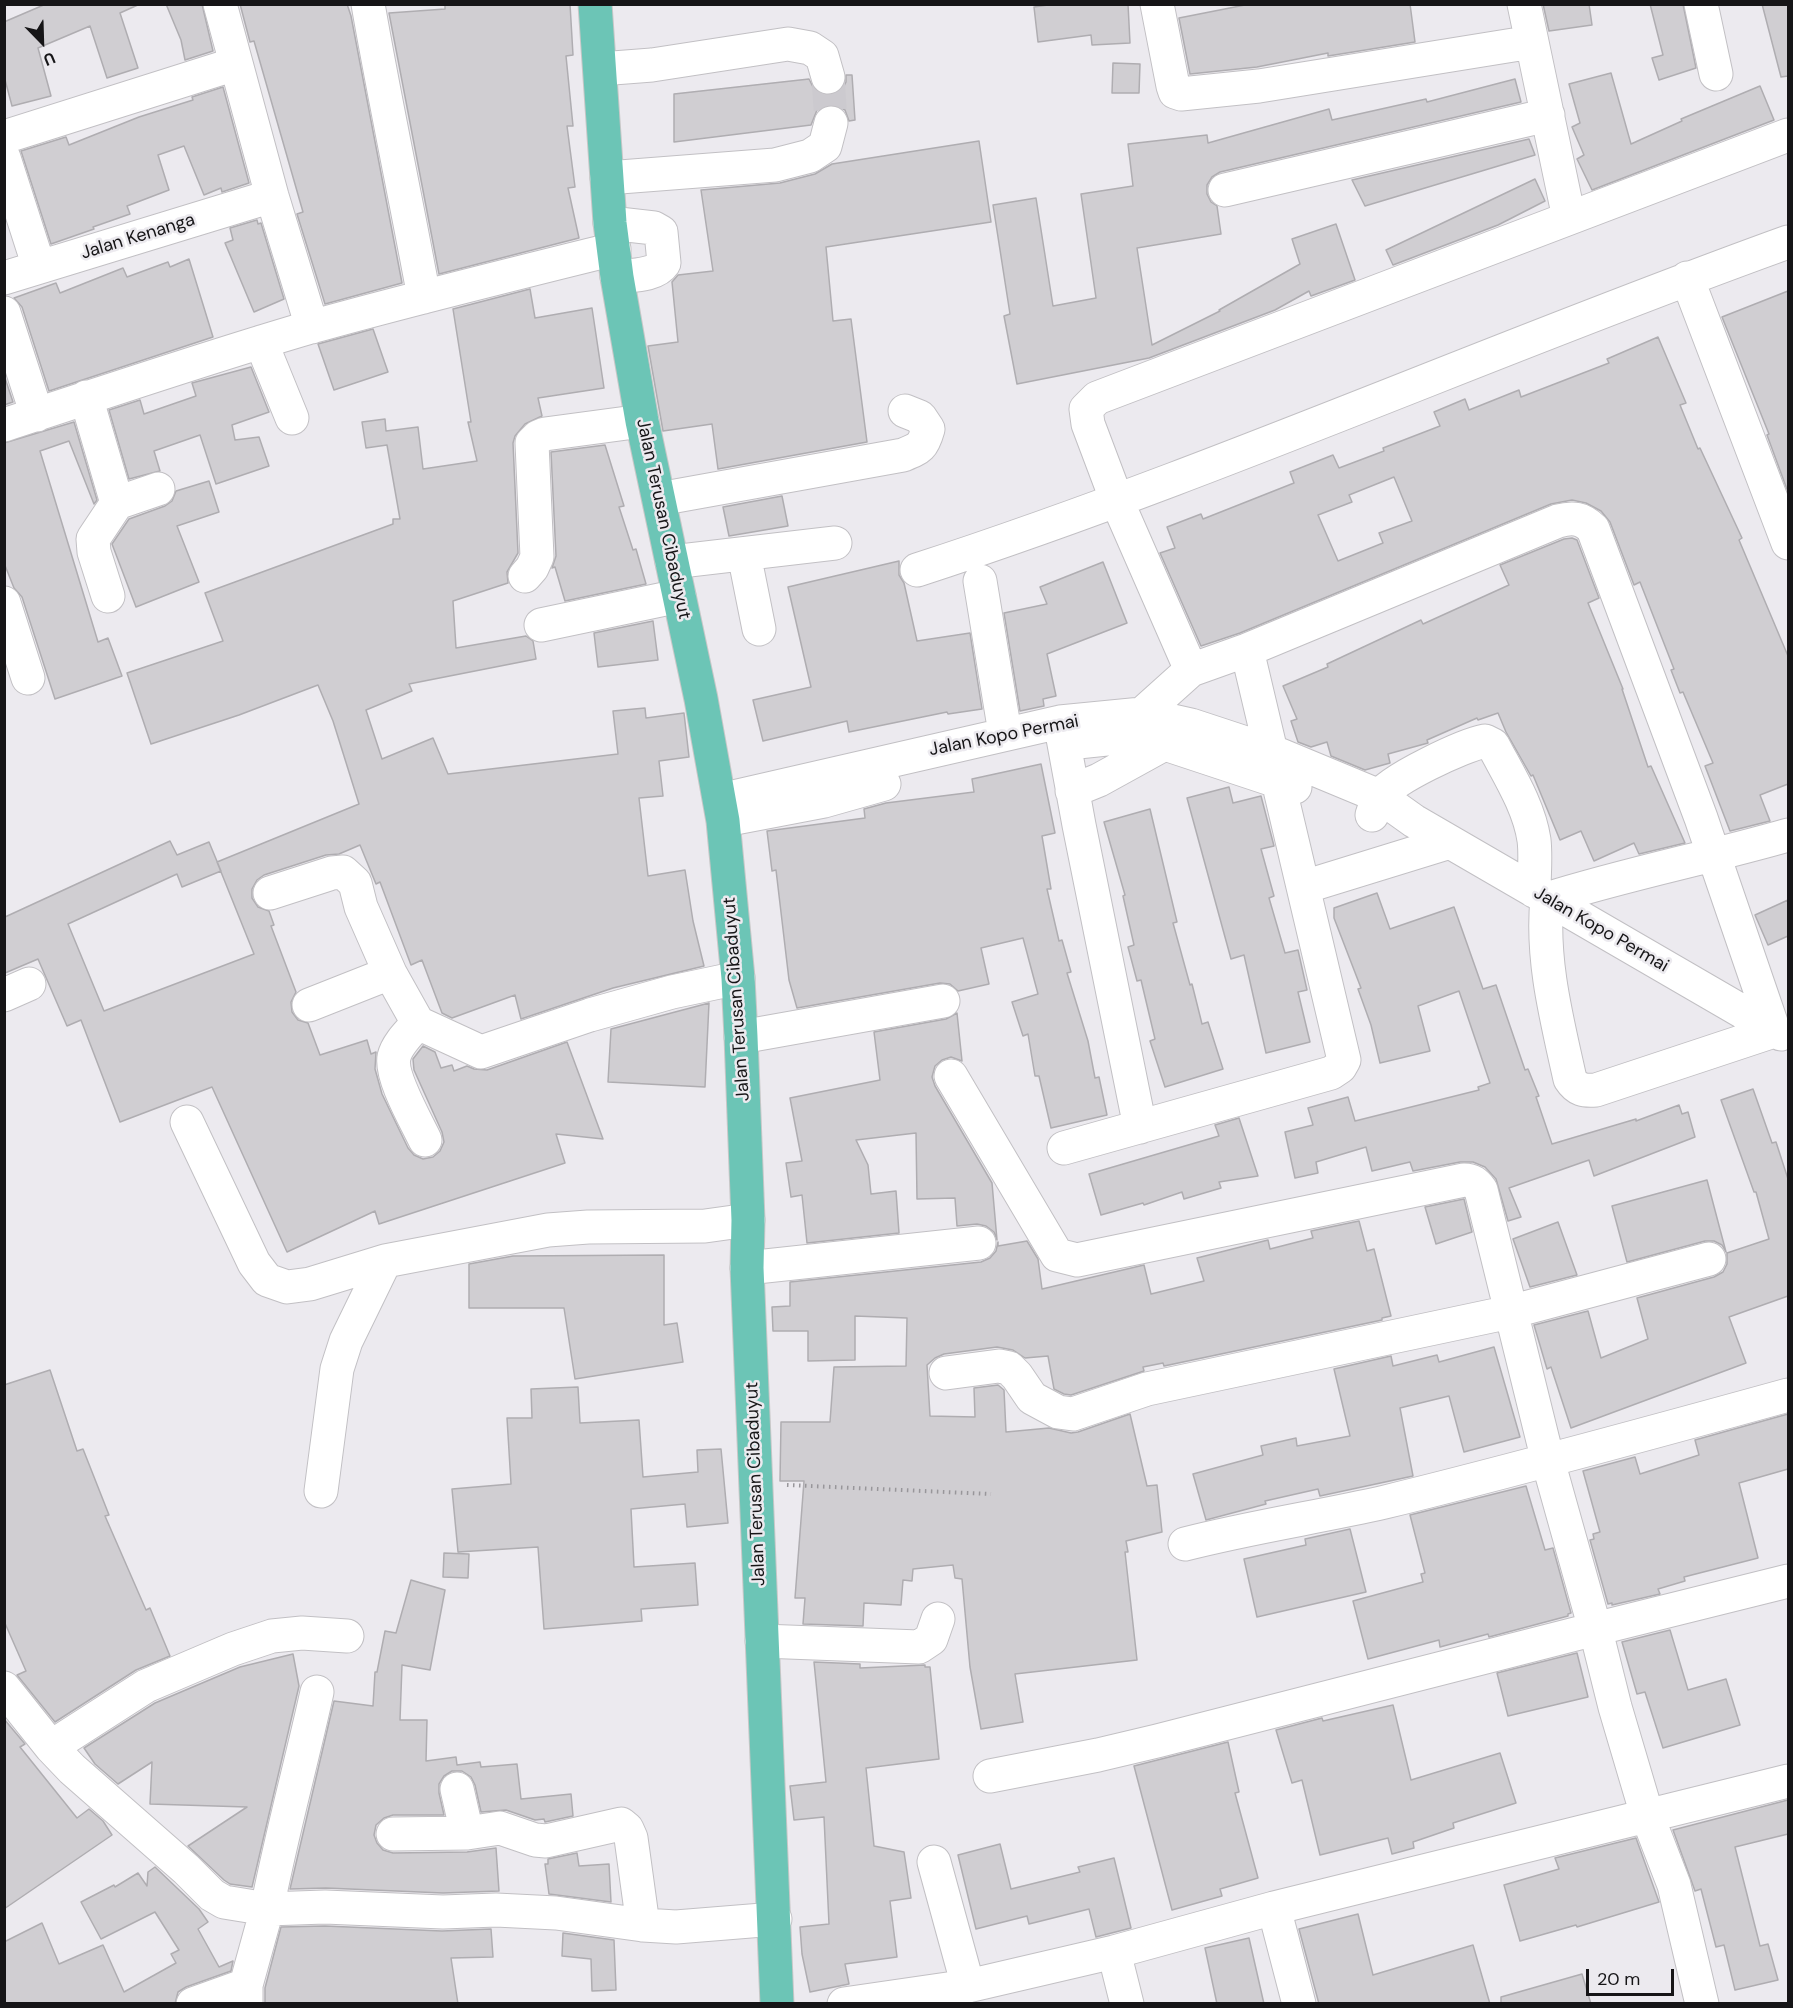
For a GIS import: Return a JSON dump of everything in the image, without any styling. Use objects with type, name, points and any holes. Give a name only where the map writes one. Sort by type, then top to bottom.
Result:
[{"type":"main road","name":"Jalan Terusan Cibaduyut","points":[[595,4],[614,249],[642,421],[722,810],[738,978],[748,1220],[747,1268],[777,2004]]},
{"type":"street","points":[[220,4],[272,196],[312,327]]},
{"type":"street","points":[[368,4],[384,98],[410,218],[424,297]]},
{"type":"street","points":[[1157,4],[1173,86],[1175,92],[1181,94],[1259,86],[1532,42]]},
{"type":"street","points":[[1524,4],[1569,218]]},
{"type":"street","points":[[1701,4],[1716,74]]},
{"type":"street","points":[[600,69],[652,65],[788,44],[810,48],[822,56],[828,77]]},
{"type":"street","points":[[4,136],[235,64]]},
{"type":"street","points":[[1224,190],[1548,115]]},
{"type":"street","points":[[607,178],[775,165],[810,156],[825,146],[831,123]]},
{"type":"street","points":[[1191,670],[1118,501],[1086,416],[1090,403],[1097,398],[1788,135]]},
{"type":"street","points":[[4,158],[39,267]]},
{"type":"street","name":"Jalan Kenanga","points":[[4,278],[272,196]]},
{"type":"street","points":[[917,570],[1118,501],[1687,279],[1788,242]]},
{"type":"street","points":[[4,425],[312,327],[614,249]]},
{"type":"street","points":[[1687,279],[1788,543]]},
{"type":"street","points":[[4,313],[37,415]]},
{"type":"street","points":[[261,342],[292,418]]},
{"type":"street","points":[[86,398],[117,503]]},
{"type":"street","points":[[658,499],[903,455],[920,448],[928,429],[920,417],[905,411]]},
{"type":"street","points":[[525,576],[537,557],[532,443],[545,434],[642,421]]},
{"type":"street","points":[[108,596],[94,552],[93,539],[117,503],[158,489]]},
{"type":"street","points":[[1142,714],[1191,670],[1247,650],[1558,521],[1568,518],[1578,519],[1593,529],[1781,1034],[1596,1090],[1580,1089],[1574,1086],[1570,1079],[1552,995],[1534,839],[1518,792],[1492,745],[1485,741],[1471,744],[1408,775],[1376,806]]},
{"type":"street","points":[[672,562],[835,543]]},
{"type":"street","points":[[744,554],[759,629]]},
{"type":"street","points":[[980,581],[1005,733]]},
{"type":"street","points":[[541,625],[679,596]]},
{"type":"street","points":[[4,603],[28,678]]},
{"type":"street","points":[[1065,1148],[1331,1073],[1340,1067],[1344,1060],[1247,650]]},
{"type":"street","name":"Jalan Kopo Permai","points":[[722,810],[819,789],[856,790],[962,755],[1142,714],[1191,725],[1275,766],[1414,821],[1781,1034]]},
{"type":"street","points":[[1072,791],[1165,744],[1191,725]]},
{"type":"street","points":[[1062,732],[1140,1127]]},
{"type":"street","name":"Jalan Kopo Permai","points":[[962,755],[1005,733],[1062,732],[1165,744],[1275,766]]},
{"type":"street","points":[[1540,895],[1715,856],[1788,836]]},
{"type":"street","points":[[1304,886],[1450,842]]},
{"type":"street","points":[[270,893],[332,873],[343,872],[355,883],[362,907],[390,973],[418,1023],[480,1052],[590,1015],[672,992],[738,978]]},
{"type":"street","points":[[309,1005],[390,973]]},
{"type":"street","points":[[741,1037],[943,1001]]},
{"type":"street","points":[[418,1023],[399,1046],[394,1056],[394,1067],[425,1140]]},
{"type":"street","points":[[951,1076],[1057,1255],[1077,1260],[1469,1180],[1481,1190],[1548,1461],[1647,1815],[1674,1885],[1701,2004]]},
{"type":"street","points":[[187,1122],[254,1263],[267,1280],[287,1287],[310,1284],[385,1261],[548,1230],[588,1227],[705,1226],[748,1220]]},
{"type":"street","points":[[747,1268],[979,1243]]},
{"type":"street","points":[[946,1373],[999,1366],[1010,1368],[1032,1398],[1058,1412],[1073,1413],[1147,1389],[1510,1312],[1709,1259]]},
{"type":"street","points":[[321,1491],[337,1369],[346,1341],[385,1261]]},
{"type":"street","points":[[1185,1544],[1382,1502],[1548,1461],[1788,1395]]},
{"type":"street","points":[[990,1776],[1148,1744],[1788,1581]]},
{"type":"street","points":[[762,1641],[919,1647],[931,1639],[938,1619]]},
{"type":"street","points":[[51,1747],[146,1686],[233,1649],[272,1636],[302,1633],[347,1636]]},
{"type":"street","points":[[4,1688],[51,1747],[72,1768],[212,1895],[224,1902],[267,1909],[325,1907],[443,1912],[496,1910],[556,1913],[676,1927],[775,1919]]},
{"type":"street","points":[[193,2004],[246,1994],[316,1692]]},
{"type":"street","points":[[844,2004],[968,1986],[1114,1952],[1274,1908],[1788,1781]]},
{"type":"street","points":[[457,1789],[466,1833]]},
{"type":"street","points":[[393,1834],[466,1833],[500,1828],[535,1840],[546,1841],[621,1824],[627,1829],[631,1838],[643,1924]]},
{"type":"street","points":[[934,1862],[968,1986]]},
{"type":"street","points":[[1274,1908],[1299,2004]]},
{"type":"street","points":[[1114,1952],[1127,2004]]},
{"type":"path","points":[[756,1484],[991,1494]]},
{"type":"building","points":[[46,4],[140,4],[120,13],[138,68],[107,78],[90,26],[38,48],[51,96],[12,106],[4,76],[4,22]]},
{"type":"building","points":[[166,4],[202,4],[213,51],[185,60],[181,40]]},
{"type":"building","points":[[240,4],[347,4],[402,283],[325,304],[297,214],[303,212],[254,41],[250,42]]},
{"type":"building","points":[[445,4],[570,4],[573,55],[566,56],[573,126],[567,126],[575,187],[568,188],[579,238],[439,274],[389,13],[445,9]]},
{"type":"building","points":[[1055,4],[1128,4],[1130,43],[1092,45],[1091,35],[1038,42],[1034,7]]},
{"type":"building","points":[[1250,4],[1410,4],[1415,42],[1328,56],[1328,53],[1257,67],[1190,74],[1179,18]]},
{"type":"building","points":[[1543,4],[1589,4],[1592,25],[1549,31]]},
{"type":"building","points":[[1650,4],[1683,4],[1696,68],[1659,80],[1652,58],[1663,55]]},
{"type":"building","points":[[1762,4],[1788,4],[1788,76],[1781,77]]},
{"type":"building","points":[[1113,63],[1140,64],[1139,93],[1112,93]]},
{"type":"building","points":[[1611,73],[1631,144],[1682,121],[1681,119],[1760,86],[1774,120],[1592,190],[1577,159],[1584,155],[1572,127],[1580,123],[1569,84]]},
{"type":"building","points":[[846,75],[852,75],[855,120],[849,121],[845,110],[836,105],[827,105],[817,110],[811,125],[674,142],[674,94],[809,79],[815,91],[823,95],[833,95],[842,90],[846,82]]},
{"type":"building","points":[[1515,79],[1521,102],[1220,172],[1212,177],[1207,185],[1207,194],[1211,202],[1217,206],[1221,234],[1137,248],[1152,345],[1220,311],[1300,264],[1292,239],[1336,224],[1355,280],[1311,296],[1309,291],[1275,310],[1149,358],[1017,384],[1004,316],[1010,314],[993,205],[1036,198],[1053,306],[1096,298],[1081,194],[1133,186],[1128,144],[1207,135],[1208,143],[1329,109],[1332,120],[1426,99],[1427,102]]},
{"type":"building","points":[[223,87],[249,183],[222,192],[221,188],[204,195],[184,146],[158,155],[169,190],[127,206],[130,214],[51,244],[21,151],[66,137],[69,145]]},
{"type":"building","points":[[1529,139],[1535,155],[1365,206],[1352,180]]},
{"type":"building","points":[[979,141],[991,222],[826,247],[833,321],[851,319],[867,442],[718,469],[712,424],[663,431],[648,346],[678,342],[672,282],[678,275],[713,271],[701,190],[780,183],[815,174],[832,164]]},
{"type":"building","points":[[1535,179],[1545,201],[1498,225],[1393,265],[1386,250]]},
{"type":"building","points":[[257,220],[258,224],[261,223],[284,299],[254,312],[225,243],[233,240],[230,228]]},
{"type":"building","points":[[189,259],[213,337],[49,391],[22,307],[14,298],[56,283],[60,293],[123,268],[127,277],[168,262],[170,267]]},
{"type":"building","points":[[530,289],[535,318],[592,308],[604,388],[538,398],[542,416],[525,424],[515,436],[513,443],[518,553],[507,572],[508,583],[453,601],[456,648],[526,636],[533,641],[536,659],[409,684],[412,691],[366,710],[382,759],[433,738],[448,774],[618,754],[613,711],[645,708],[646,718],[684,713],[689,757],[659,761],[663,796],[639,798],[648,876],[685,870],[693,921],[704,966],[613,988],[521,1019],[515,995],[452,1018],[442,1013],[422,960],[411,965],[380,882],[376,884],[360,845],[339,854],[326,855],[264,875],[257,880],[252,889],[252,898],[258,907],[269,911],[274,925],[271,926],[296,992],[291,1002],[292,1012],[298,1020],[308,1023],[320,1055],[367,1040],[371,1054],[376,1052],[375,1069],[382,1094],[408,1148],[414,1155],[423,1159],[433,1157],[440,1151],[444,1142],[442,1132],[414,1070],[413,1059],[423,1046],[435,1052],[441,1068],[452,1065],[454,1071],[467,1066],[487,1070],[567,1042],[603,1139],[556,1134],[565,1163],[379,1224],[375,1211],[287,1252],[212,1087],[120,1122],[81,1020],[67,1026],[38,959],[5,973],[5,917],[170,841],[177,855],[209,842],[217,862],[359,804],[333,721],[318,685],[239,715],[151,744],[127,673],[223,641],[205,593],[393,524],[393,519],[400,519],[387,445],[366,448],[362,422],[385,419],[386,431],[418,427],[423,469],[477,461],[468,422],[471,422],[453,309]],"holes":[[[221,871],[254,954],[104,1011],[68,924],[177,874],[182,887]]]},
{"type":"building","points":[[1788,291],[1788,492],[1767,435],[1769,434],[1722,317]]},
{"type":"building","points":[[373,329],[388,372],[334,390],[318,344]]},
{"type":"building","points":[[1658,337],[1686,403],[1680,405],[1698,449],[1700,448],[1742,538],[1739,540],[1788,656],[1788,784],[1760,795],[1770,821],[1730,831],[1705,766],[1713,763],[1683,692],[1680,693],[1671,670],[1674,669],[1640,582],[1634,585],[1610,522],[1601,511],[1586,503],[1572,500],[1551,504],[1240,633],[1201,646],[1160,553],[1175,548],[1167,527],[1201,514],[1203,519],[1294,483],[1290,472],[1333,455],[1339,468],[1384,451],[1383,448],[1440,426],[1434,412],[1465,399],[1469,410],[1519,390],[1521,397],[1609,363],[1607,359]],"holes":[[[1394,477],[1412,521],[1379,533],[1383,543],[1338,561],[1318,515],[1352,502],[1349,495]]]},
{"type":"building","points":[[251,367],[269,412],[232,425],[235,440],[259,437],[269,466],[216,484],[200,435],[154,451],[160,471],[129,479],[109,410],[140,400],[144,414],[196,396],[192,383]]},
{"type":"building","points":[[4,375],[13,402],[4,405]]},
{"type":"building","points":[[74,422],[97,500],[94,504],[69,441],[40,451],[98,642],[108,638],[122,676],[55,699],[22,597],[14,588],[4,563],[4,443]]},
{"type":"building","points":[[605,445],[624,506],[619,507],[633,550],[636,549],[646,584],[565,601],[555,567],[552,568],[556,556],[551,452]]},
{"type":"building","points":[[209,481],[219,512],[177,526],[199,582],[136,607],[112,544],[129,519],[165,506],[172,501],[176,491]]},
{"type":"building","points":[[782,496],[788,526],[729,536],[723,507]]},
{"type":"building","points":[[1564,539],[1577,540],[1599,598],[1588,603],[1623,689],[1648,767],[1651,766],[1685,843],[1639,854],[1634,843],[1594,861],[1581,831],[1560,840],[1533,775],[1531,776],[1506,732],[1498,713],[1478,720],[1477,718],[1427,740],[1428,743],[1388,754],[1390,763],[1365,770],[1331,756],[1327,742],[1311,747],[1298,742],[1291,721],[1297,719],[1283,686],[1328,667],[1327,664],[1421,620],[1423,624],[1509,585],[1500,565]]},
{"type":"building","points":[[899,561],[899,575],[904,583],[917,641],[970,633],[982,709],[948,714],[947,712],[849,732],[847,721],[763,741],[753,700],[811,687],[788,587]]},
{"type":"building","points":[[1103,562],[1127,623],[1047,654],[1056,696],[1043,699],[1044,706],[1020,711],[1004,613],[1047,604],[1040,587]]},
{"type":"building","points":[[653,621],[658,660],[598,667],[594,633]]},
{"type":"building","points":[[1041,764],[1055,833],[1042,836],[1051,889],[1047,889],[1059,941],[1062,940],[1071,972],[1067,973],[1088,1041],[1095,1078],[1099,1077],[1107,1115],[1051,1128],[1039,1076],[1035,1076],[1028,1034],[1023,1036],[1012,1002],[1038,994],[1023,938],[981,948],[989,984],[958,991],[950,984],[940,983],[797,1008],[789,980],[776,870],[772,871],[767,831],[865,818],[864,809],[886,803],[974,792],[972,779]]},
{"type":"building","points":[[1229,787],[1233,803],[1261,796],[1274,846],[1261,849],[1274,896],[1269,898],[1285,953],[1298,950],[1307,990],[1298,992],[1310,1042],[1266,1053],[1244,955],[1231,959],[1187,798]]},
{"type":"building","points":[[1150,809],[1177,922],[1173,923],[1190,985],[1192,984],[1202,1024],[1208,1022],[1223,1069],[1165,1087],[1150,1041],[1155,1039],[1141,980],[1137,981],[1128,947],[1134,945],[1123,896],[1125,895],[1104,822]]},
{"type":"building","points":[[1377,893],[1390,929],[1454,907],[1483,989],[1496,985],[1525,1070],[1528,1069],[1539,1096],[1536,1097],[1552,1144],[1636,1119],[1636,1121],[1679,1105],[1682,1114],[1688,1112],[1695,1137],[1594,1176],[1589,1160],[1509,1188],[1521,1217],[1508,1221],[1496,1179],[1485,1167],[1473,1162],[1460,1162],[1413,1171],[1410,1162],[1372,1171],[1366,1147],[1316,1162],[1318,1173],[1295,1178],[1285,1132],[1313,1125],[1308,1108],[1348,1097],[1355,1121],[1479,1090],[1478,1087],[1490,1083],[1459,991],[1418,1006],[1430,1051],[1380,1063],[1371,1025],[1358,989],[1361,988],[1334,918],[1334,908]]},
{"type":"building","points":[[1788,900],[1788,936],[1768,945],[1755,915]]},
{"type":"building","points":[[709,1003],[705,1087],[608,1082],[611,1029]]},
{"type":"building","points":[[957,1013],[962,1061],[951,1057],[942,1060],[935,1066],[932,1077],[935,1086],[992,1183],[997,1240],[994,1232],[986,1226],[977,1224],[957,1226],[955,1198],[917,1199],[916,1133],[856,1140],[868,1165],[871,1194],[896,1191],[899,1233],[807,1243],[802,1195],[791,1197],[786,1163],[802,1161],[790,1098],[880,1080],[874,1032],[946,1019]]},
{"type":"building","points":[[1753,1089],[1772,1143],[1776,1142],[1788,1179],[1788,1296],[1729,1317],[1746,1363],[1571,1428],[1551,1367],[1547,1369],[1534,1325],[1588,1311],[1601,1358],[1648,1339],[1637,1298],[1714,1277],[1723,1272],[1727,1264],[1727,1253],[1769,1239],[1756,1192],[1754,1192],[1721,1100]]},
{"type":"building","points":[[1239,1118],[1258,1176],[1219,1182],[1221,1188],[1184,1199],[1182,1192],[1144,1205],[1143,1203],[1101,1215],[1089,1174],[1219,1136],[1215,1125]]},
{"type":"building","points":[[1707,1180],[1726,1252],[1722,1245],[1714,1241],[1705,1241],[1627,1262],[1612,1206]]},
{"type":"building","points":[[1464,1199],[1472,1232],[1436,1244],[1425,1207]]},
{"type":"building","points":[[1359,1221],[1367,1251],[1374,1249],[1391,1316],[1382,1318],[1382,1320],[1164,1366],[1163,1363],[1143,1367],[1144,1371],[1071,1395],[1054,1389],[1048,1356],[1025,1358],[1013,1350],[997,1347],[944,1354],[927,1365],[930,1416],[975,1417],[974,1388],[998,1385],[1004,1390],[1006,1432],[1049,1428],[1071,1433],[1078,1432],[1130,1414],[1147,1486],[1157,1485],[1162,1532],[1126,1541],[1128,1552],[1125,1552],[1137,1660],[1015,1674],[1023,1722],[981,1729],[970,1667],[962,1579],[955,1578],[953,1565],[913,1569],[912,1581],[903,1580],[901,1605],[864,1603],[863,1626],[803,1624],[805,1598],[795,1598],[804,1481],[780,1481],[781,1422],[830,1422],[834,1367],[906,1366],[907,1318],[855,1316],[855,1360],[808,1361],[808,1331],[773,1331],[772,1307],[790,1306],[790,1282],[981,1262],[990,1258],[996,1251],[998,1242],[998,1246],[1027,1241],[1038,1259],[1042,1289],[1144,1265],[1151,1294],[1204,1281],[1197,1258],[1268,1240],[1270,1249],[1313,1238],[1311,1231]]},
{"type":"building","points":[[1558,1222],[1577,1275],[1530,1287],[1513,1239]]},
{"type":"building","points":[[664,1255],[664,1325],[677,1323],[683,1362],[575,1379],[564,1308],[469,1308],[469,1264],[513,1256]]},
{"type":"building","points":[[1494,1347],[1520,1437],[1464,1452],[1449,1396],[1400,1408],[1413,1476],[1320,1496],[1318,1489],[1265,1501],[1266,1504],[1206,1520],[1193,1474],[1263,1455],[1261,1446],[1296,1438],[1297,1446],[1350,1436],[1334,1369],[1391,1356],[1393,1366],[1437,1355],[1439,1362]]},
{"type":"building","points":[[50,1370],[77,1451],[83,1449],[109,1515],[105,1516],[146,1610],[150,1608],[170,1656],[136,1670],[55,1722],[17,1675],[26,1671],[4,1621],[4,1385]]},
{"type":"building","points":[[578,1387],[580,1423],[639,1420],[643,1477],[698,1472],[697,1450],[721,1449],[728,1523],[687,1527],[685,1504],[631,1509],[634,1567],[695,1563],[698,1605],[641,1609],[642,1621],[544,1629],[538,1547],[458,1552],[452,1489],[511,1484],[507,1418],[532,1418],[531,1389]]},
{"type":"building","points":[[1788,1414],[1788,1469],[1739,1483],[1758,1558],[1684,1577],[1685,1581],[1658,1589],[1660,1594],[1608,1604],[1590,1540],[1594,1539],[1593,1534],[1600,1532],[1583,1471],[1635,1457],[1640,1474],[1699,1455],[1695,1440]]},
{"type":"building","points":[[1526,1486],[1545,1550],[1553,1548],[1571,1613],[1568,1616],[1489,1637],[1488,1634],[1440,1647],[1439,1640],[1368,1659],[1353,1601],[1423,1582],[1421,1574],[1425,1573],[1410,1515]]},
{"type":"building","points":[[1350,1529],[1366,1592],[1257,1617],[1244,1559],[1306,1545],[1305,1539]]},
{"type":"building","points":[[444,1553],[469,1554],[468,1578],[443,1577]]},
{"type":"building","points":[[411,1580],[445,1590],[430,1670],[402,1665],[400,1720],[427,1720],[426,1761],[456,1757],[457,1765],[480,1762],[481,1767],[517,1764],[521,1799],[571,1794],[573,1816],[545,1822],[544,1819],[535,1820],[506,1810],[481,1812],[471,1777],[462,1771],[452,1771],[444,1776],[439,1784],[444,1815],[393,1815],[384,1818],[376,1825],[374,1835],[377,1843],[383,1850],[393,1853],[467,1852],[496,1848],[499,1891],[443,1893],[326,1888],[290,1889],[334,1701],[373,1706],[375,1672],[377,1672],[385,1631],[396,1633]]},
{"type":"building","points":[[1670,1630],[1688,1690],[1726,1679],[1740,1725],[1663,1748],[1645,1692],[1637,1694],[1622,1642]]},
{"type":"building","points":[[1577,1653],[1588,1697],[1508,1716],[1497,1673]]},
{"type":"building","points":[[293,1654],[299,1686],[252,1887],[230,1884],[188,1846],[247,1807],[150,1804],[152,1762],[118,1784],[95,1764],[84,1748],[155,1703],[240,1667]]},
{"type":"building","points":[[814,1662],[860,1664],[860,1668],[925,1665],[925,1667],[930,1667],[939,1759],[866,1768],[874,1846],[904,1852],[911,1898],[890,1901],[897,1957],[845,1964],[849,1984],[810,1992],[802,1954],[800,1927],[829,1924],[824,1817],[794,1820],[790,1786],[826,1782]]},
{"type":"building","points":[[1393,1705],[1411,1780],[1500,1753],[1516,1803],[1453,1823],[1454,1828],[1413,1842],[1414,1848],[1392,1854],[1388,1838],[1320,1855],[1302,1780],[1292,1783],[1276,1730],[1322,1718],[1323,1721]]},
{"type":"building","points":[[4,1719],[25,1744],[20,1747],[77,1818],[89,1809],[103,1821],[112,1835],[4,1909]]},
{"type":"building","points":[[1228,1742],[1239,1792],[1235,1793],[1258,1878],[1220,1889],[1222,1896],[1172,1910],[1134,1766]]},
{"type":"building","points":[[1788,1800],[1788,1834],[1735,1847],[1760,1946],[1768,1944],[1778,1980],[1735,1990],[1724,1945],[1716,1947],[1701,1889],[1695,1891],[1673,1830]]},
{"type":"building","points":[[1636,1838],[1659,1902],[1577,1927],[1576,1925],[1520,1941],[1504,1885],[1559,1869],[1555,1858]]},
{"type":"building","points":[[1000,1844],[1011,1889],[1080,1872],[1078,1867],[1114,1858],[1131,1928],[1096,1937],[1089,1909],[1029,1924],[1027,1916],[976,1929],[958,1855]]},
{"type":"building","points":[[577,1853],[579,1866],[609,1864],[611,1902],[549,1894],[545,1864],[548,1864],[548,1859]]},
{"type":"building","points":[[155,1867],[199,1909],[208,1922],[198,1929],[219,1967],[233,1961],[231,1971],[186,1987],[178,1992],[175,2004],[4,2004],[4,1942],[42,1923],[59,1964],[103,1945],[124,1992],[176,1963],[171,1954],[179,1950],[155,1912],[101,1939],[81,1902],[114,1885],[115,1887],[138,1873],[147,1886],[148,1872]]},
{"type":"building","points":[[1358,1914],[1373,1975],[1473,1945],[1490,2004],[1319,2004],[1299,1929]]},
{"type":"building","points":[[325,1926],[442,1931],[491,1929],[493,1957],[451,1958],[458,2004],[265,2004],[265,1988],[281,1927]]},
{"type":"building","points":[[563,1933],[614,1940],[616,1990],[592,1991],[591,1959],[562,1956]]},
{"type":"building","points":[[1249,1938],[1264,2004],[1217,2004],[1205,1948]]},
{"type":"building","points":[[1582,1974],[1591,2004],[1501,2004],[1501,1997]]},
{"type":"tunnel","points":[[828,77],[831,123]]}]
